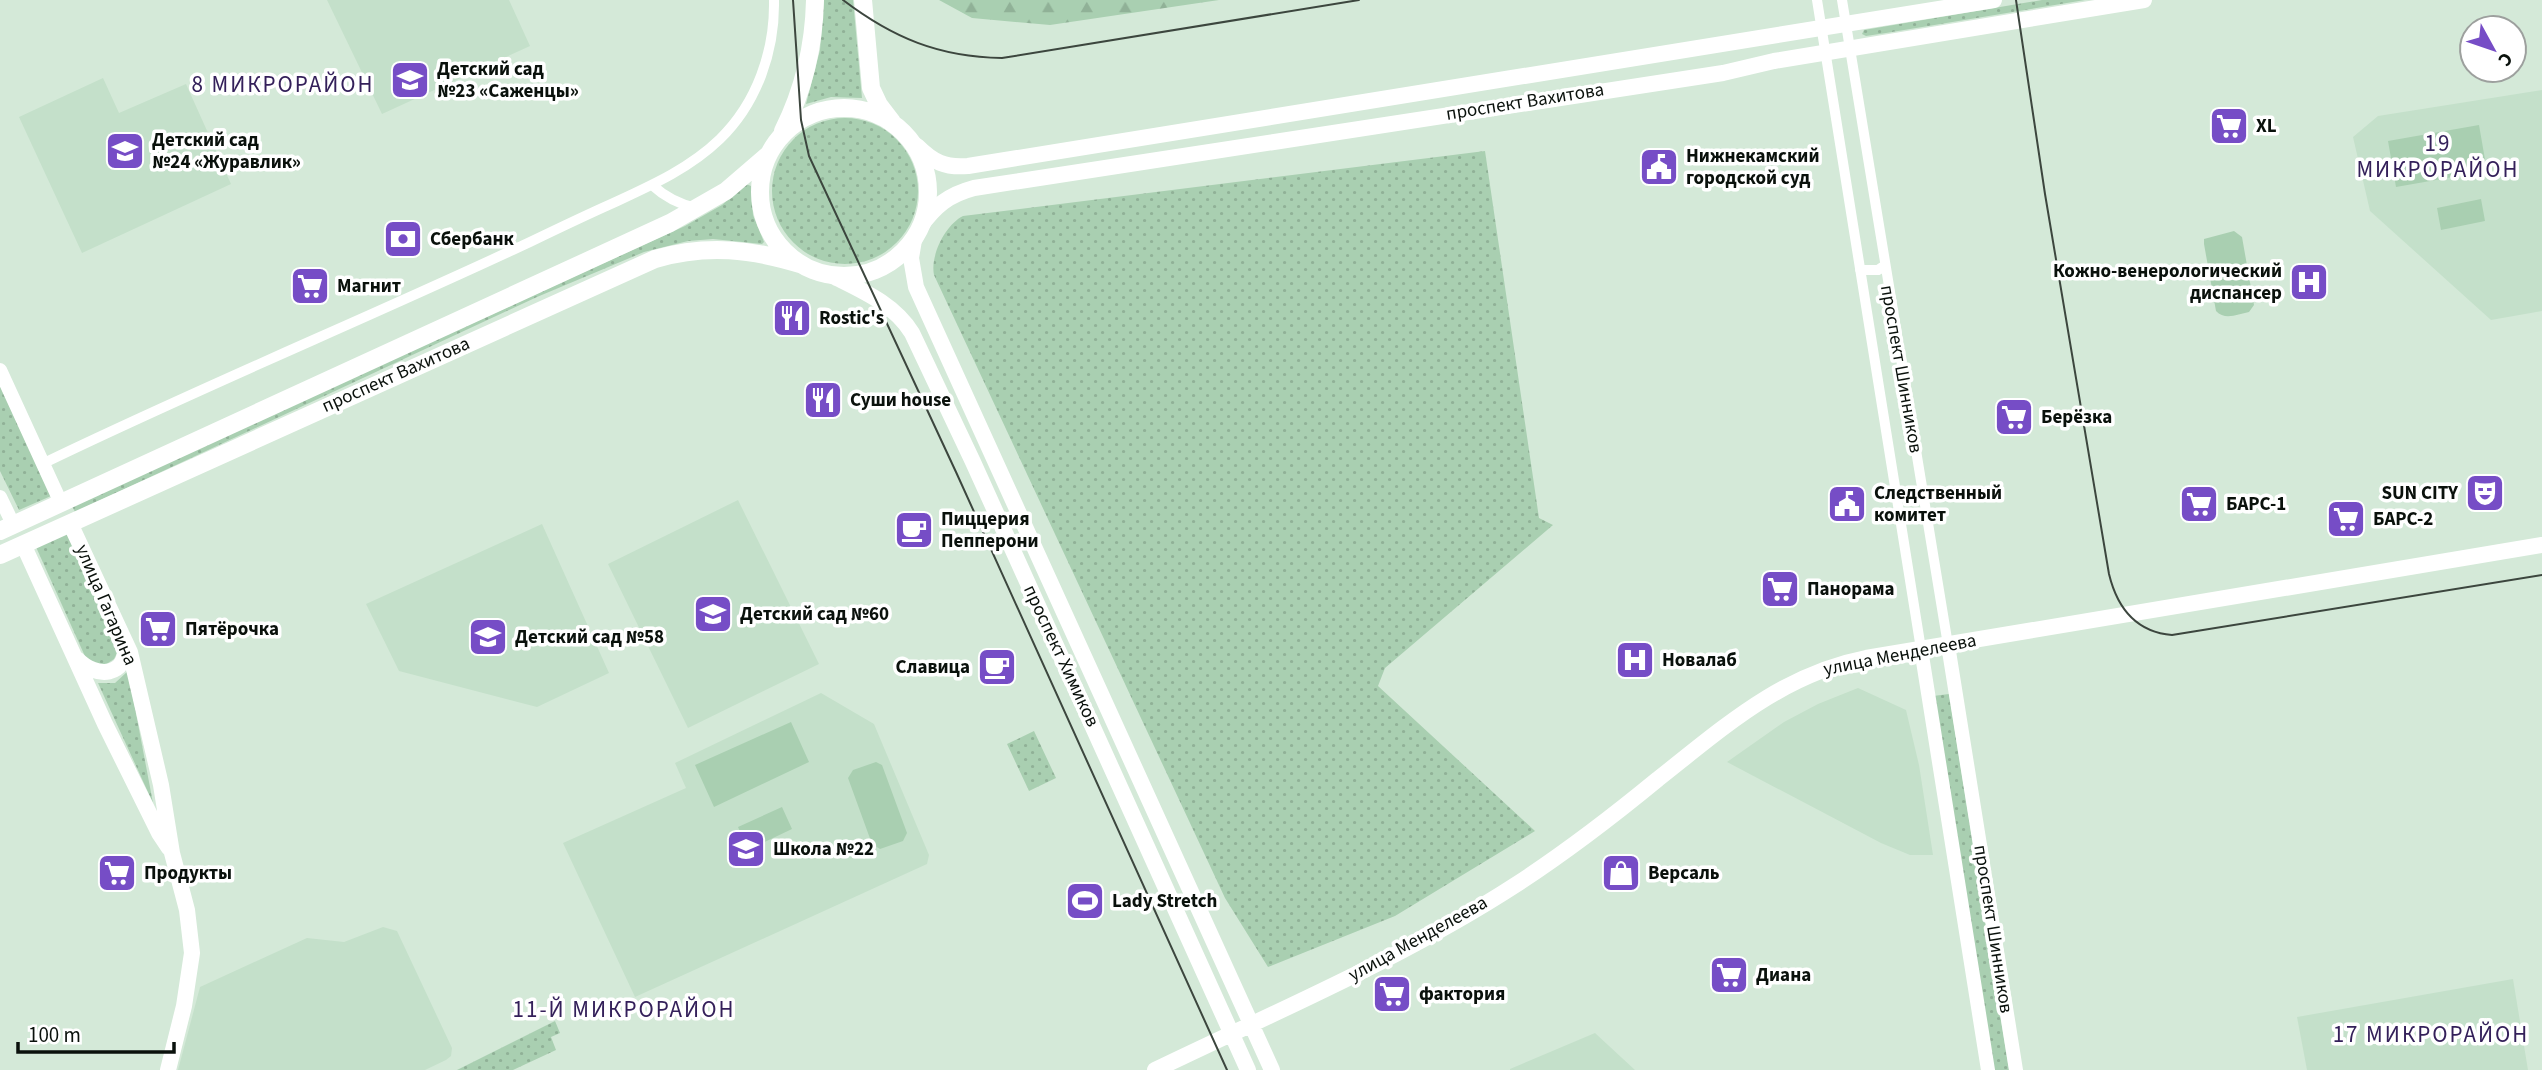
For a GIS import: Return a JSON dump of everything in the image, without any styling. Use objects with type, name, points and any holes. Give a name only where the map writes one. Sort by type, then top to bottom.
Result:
[{"type":"main road","points":[[773,148],[806,73],[815,0]]},
{"type":"main road","points":[[863,0],[871,88],[879,105],[892,122]]},
{"type":"main road","name":"проспект Вахитова","points":[[7,527],[492,307],[698,208],[726,191],[801,120],[833,109],[854,109],[892,122],[937,163],[954,167],[968,166],[1994,0]]},
{"type":"main road","name":"проспект Вахитова","points":[[0,555],[655,259],[697,250],[727,249],[779,258],[833,276],[858,276],[875,271],[899,257],[939,203],[974,188],[1723,73],[1774,61],[2144,0]]},
{"type":"main road","name":"проспект Вахитова","points":[[916,146],[927,174],[929,189],[928,203],[917,234]]},
{"type":"main road","name":"проспект Вахитова","points":[[773,148],[761,178],[760,199],[764,220],[785,251],[803,265]]},
{"type":"main road","name":"проспект Химиков","points":[[917,234],[911,258],[916,287],[1272,1070]]},
{"type":"main road","name":"проспект Химиков","points":[[833,276],[866,292],[890,308],[912,333],[1248,1070]]},
{"type":"main road","name":"улица Гагарина","points":[[61,503],[130,652],[161,785],[172,853],[187,910],[192,953],[184,1006],[167,1070]]},
{"type":"main road","name":"улица Гагарина","points":[[7,527],[23,544],[147,809],[172,853]]},
{"type":"main road","name":"улица Менделеева","points":[[1155,1070],[1251,1026],[1442,929],[1517,884],[1604,821],[1726,725],[1799,679],[1836,664],[2542,545]]},
{"type":"main road","points":[[75,657],[92,672],[111,671],[119,665],[124,656],[126,647],[122,635]]},
{"type":"main road","points":[[1127,802],[1146,792]]},
{"type":"street","points":[[42,464],[652,185],[691,164],[738,120],[751,98],[763,73],[773,33],[774,0]]},
{"type":"street","name":"проспект Шинников","points":[[1817,0],[1988,1070]]},
{"type":"street","name":"проспект Шинников","points":[[1842,0],[2016,1070]]},
{"type":"street","points":[[652,185],[682,205],[698,208]]},
{"type":"street","points":[[1860,270],[1878,270],[1884,266]]},
{"type":"street","name":"улица Гагарина","points":[[0,370],[61,503]]},
{"type":"street","name":"улица Гагарина","points":[[0,497],[7,527]]},
{"type":"street","points":[[1927,683],[1933,676],[1944,674],[1953,679]]},
{"type":"shaded area","name":"Детский сад №23 «Саженцы»","points":[[327,0],[509,0],[530,46],[382,114]]},
{"type":"shaded area","name":"Детский сад №24 «Журавлик»","points":[[103,78],[119,113],[186,84],[231,184],[82,253],[19,117]]},
{"type":"shaded area","points":[[2542,90],[2542,311],[2491,320],[2370,211],[2353,137],[2378,116]]},
{"type":"shaded area","name":"Детский сад №60","points":[[738,500],[819,664],[688,728],[608,564]]},
{"type":"shaded area","name":"Детский сад №58","points":[[542,524],[609,673],[537,707],[399,671],[366,604]]},
{"type":"shaded area","points":[[1858,688],[1906,710],[1919,765],[1933,855],[1910,855],[1881,843],[1727,762],[1784,722],[1818,704]]},
{"type":"shaded area","name":"Школа №22","points":[[821,693],[874,724],[929,855],[927,864],[635,997],[563,843],[686,788],[675,763]]},
{"type":"shaded area","points":[[383,927],[397,931],[452,1048],[451,1056],[446,1060],[425,1070],[178,1070],[200,987],[307,938],[344,942]]},
{"type":"shaded area","points":[[2513,979],[2528,1070],[2307,1070],[2297,1017]]},
{"type":"shaded area","points":[[1595,1033],[1635,1070],[1510,1070],[1510,1069]]},
{"type":"green space","points":[[824,0],[853,0],[862,98],[831,97],[806,104],[820,50]]},
{"type":"green space","points":[[939,0],[1219,0],[1050,25],[972,18]]},
{"type":"green space","points":[[2042,0],[2085,0],[1886,33],[1866,36],[1862,34],[1864,30]]},
{"type":"green space","points":[[845,118],[873,124],[896,140],[912,163],[918,191],[912,219],[896,242],[873,258],[845,264],[817,258],[794,242],[778,219],[772,191],[778,163],[794,140],[817,124]]},
{"type":"green space","points":[[2479,125],[2487,171],[2396,187],[2388,141]]},
{"type":"green space","points":[[1485,151],[1539,518],[1553,525],[1385,668],[1378,686],[1535,831],[1395,916],[1268,967],[1225,898],[934,275],[934,259],[950,226],[963,216]]},
{"type":"green space","points":[[746,184],[751,186],[753,215],[764,242],[762,244],[713,239],[688,241],[644,252],[537,297],[75,512],[72,506],[685,226],[722,205]]},
{"type":"green space","points":[[2481,199],[2485,221],[2441,230],[2437,208]]},
{"type":"green space","points":[[2234,231],[2242,237],[2254,305],[2249,312],[2223,316],[2216,311],[2204,239]]},
{"type":"green space","points":[[0,385],[51,496],[19,510],[0,471]]},
{"type":"green space","points":[[67,533],[119,649],[114,659],[105,665],[88,663],[36,547]]},
{"type":"green space","points":[[128,671],[153,803],[98,683],[115,683]]},
{"type":"green space","points":[[1949,694],[2009,1070],[1991,1070],[1933,696]]},
{"type":"green space","points":[[791,722],[809,762],[714,807],[695,765]]},
{"type":"green space","points":[[1034,731],[1056,778],[1029,791],[1007,744]]},
{"type":"green space","points":[[876,762],[882,765],[907,833],[903,841],[880,849],[872,844],[848,778],[853,770]]},
{"type":"green space","points":[[782,807],[792,829],[748,850],[738,827]]},
{"type":"green space","points":[[555,1021],[560,1033],[551,1037],[556,1050],[513,1070],[457,1070]]},
{"type":"tram line","points":[[793,0],[801,120],[809,156],[956,472],[1227,1070]]},
{"type":"tram line","points":[[843,0],[880,25],[918,43],[958,54],[1002,58],[1359,0]]},
{"type":"tram line","points":[[2016,0],[2045,194],[2109,574],[2117,597],[2130,616],[2148,629],[2172,635],[2542,575]]},
{"type":"place","name":"Детский сад №23 «Саженцы»","points":[[410,80]]},
{"type":"place","name":"XL","points":[[2229,126]]},
{"type":"place","name":"Детский сад №24 «Журавлик»","points":[[125,151]]},
{"type":"place","name":"Нижнекамский городской суд","points":[[1659,167]]},
{"type":"place","name":"Сбербанк","points":[[403,239]]},
{"type":"place","name":"Кожно-венерологический диспансер","points":[[2309,282]]},
{"type":"place","name":"Магнит","points":[[310,286]]},
{"type":"place","name":"Rostic's","points":[[792,318]]},
{"type":"place","name":"Суши house","points":[[823,400]]},
{"type":"place","name":"Берёзка","points":[[2014,417]]},
{"type":"place","name":"SUN CITY","points":[[2485,493]]},
{"type":"place","name":"Следственный комитет","points":[[1847,504]]},
{"type":"place","name":"БАРС-1","points":[[2199,504]]},
{"type":"place","name":"БАРС-2","points":[[2346,519]]},
{"type":"place","name":"Пиццерия Пепперони","points":[[914,530]]},
{"type":"place","name":"Панорама","points":[[1780,589]]},
{"type":"place","name":"Детский сад №60","points":[[713,614]]},
{"type":"place","name":"Пятёрочка","points":[[158,629]]},
{"type":"place","name":"Детский сад №58","points":[[488,637]]},
{"type":"place","name":"Новалаб","points":[[1635,660]]},
{"type":"place","name":"Славица","points":[[997,667]]},
{"type":"place","name":"Школа №22","points":[[746,849]]},
{"type":"place","name":"Продукты","points":[[117,873]]},
{"type":"place","name":"Версаль","points":[[1621,873]]},
{"type":"place","name":"Lady Stretch","points":[[1085,901]]},
{"type":"place","name":"Диана","points":[[1729,975]]},
{"type":"place","name":"фактория","points":[[1392,994]]},
{"type":"district","name":"8 МИКРОРАЙОН","points":[[283,84]]},
{"type":"district","name":"19 МИКРОРАЙОН","points":[[2438,156]]},
{"type":"district","name":"11-Й МИКРОРАЙОН","points":[[624,1009]]},
{"type":"district","name":"17 МИКРОРАЙОН","points":[[2431,1034]]}]
